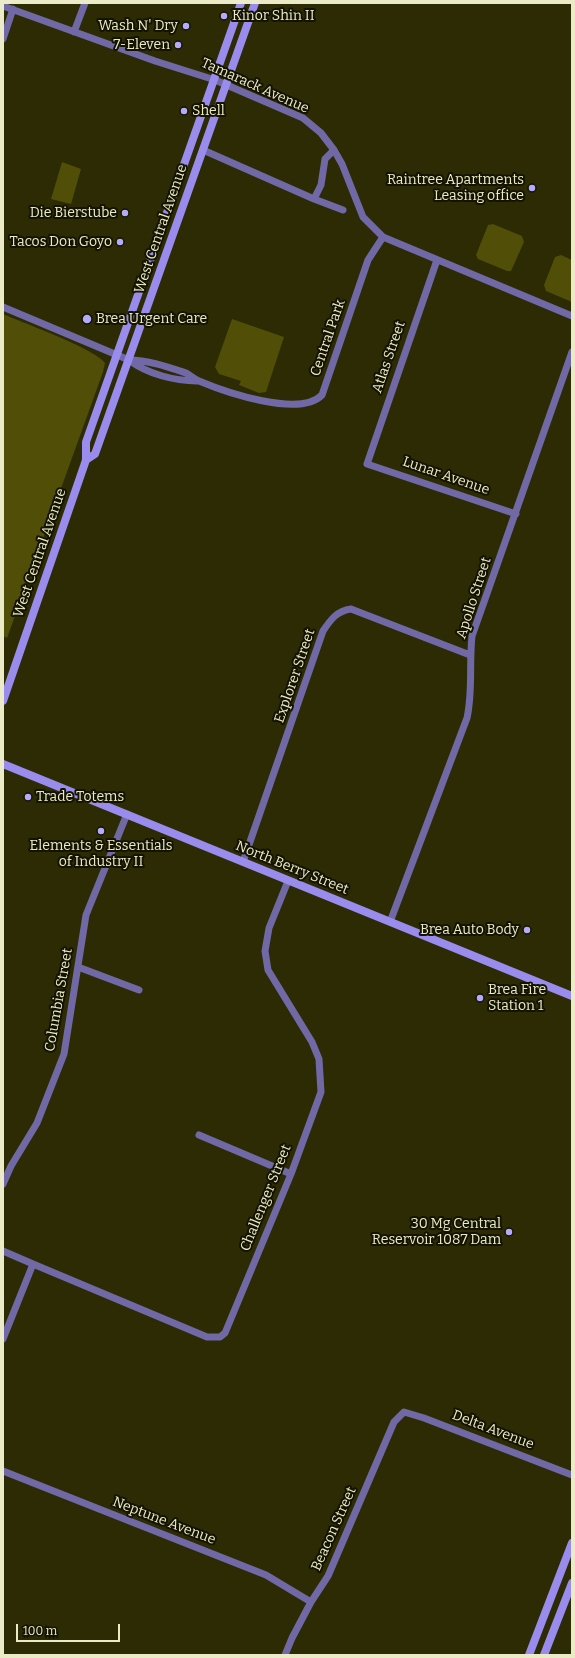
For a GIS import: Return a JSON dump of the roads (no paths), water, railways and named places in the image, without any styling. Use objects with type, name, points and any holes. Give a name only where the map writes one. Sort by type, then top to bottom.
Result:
[{"type":"main road","name":"West Central Avenue","points":[[3,701],[86,460],[86,442],[241,3]]},
{"type":"main road","name":"West Central Avenue","points":[[86,460],[95,454],[255,3]]},
{"type":"main road","name":"North Berry Street","points":[[3,764],[572,996]]},
{"type":"main road","points":[[529,1655],[572,1543]]},
{"type":"main road","points":[[544,1655],[572,1583]]},
{"type":"street","points":[[74,32],[84,3]]},
{"type":"street","name":"Tamarack Avenue","points":[[3,6],[215,80],[303,118],[321,133],[334,150],[342,164],[363,217],[383,237],[572,316]]},
{"type":"street","points":[[3,39],[13,10]]},
{"type":"street","points":[[203,150],[314,199],[343,210]]},
{"type":"street","points":[[314,199],[321,185],[325,159],[334,150]]},
{"type":"street","name":"Central Park","points":[[3,307],[129,360],[140,368],[184,381],[198,381],[267,403],[300,404],[316,401],[322,395],[368,260],[383,237]]},
{"type":"street","name":"Atlas Street","points":[[367,464],[437,260]]},
{"type":"street","name":"Apollo Street","points":[[390,922],[466,718],[471,699],[470,655],[472,636],[572,352]]},
{"type":"street","name":"Lunar Avenue","points":[[367,464],[516,514]]},
{"type":"street","name":"Explorer Street","points":[[243,862],[323,631],[330,620],[340,612],[351,609],[470,655]]},
{"type":"street","name":"Columbia Street","points":[[3,1184],[11,1166],[37,1123],[64,1054],[86,915],[127,814]]},
{"type":"street","name":"Challenger Street","points":[[33,1264],[207,1337],[220,1337],[227,1328],[291,1174],[321,1092],[319,1059],[312,1042],[268,970],[265,952],[269,928],[288,881]]},
{"type":"street","points":[[78,966],[139,990]]},
{"type":"street","points":[[198,1135],[291,1174]]},
{"type":"street","points":[[3,1251],[33,1264],[3,1339]]},
{"type":"street","name":"Delta Avenue","points":[[404,1412],[424,1418],[572,1475]]},
{"type":"street","name":"Beacon Street","points":[[284,1655],[311,1602],[328,1576],[394,1422],[404,1412]]},
{"type":"street","name":"Neptune Avenue","points":[[3,1472],[266,1575],[311,1602]]},
{"type":"place","name":"Kinor Shin II","points":[[224,16]]},
{"type":"place","name":"Wash N' Dry","points":[[186,26]]},
{"type":"place","name":"7-Eleven","points":[[178,45]]},
{"type":"place","name":"Shell","points":[[184,111]]},
{"type":"place","name":"Raintree Apartments Leasing office","points":[[532,188]]},
{"type":"place","name":"Die Bierstube","points":[[125,213]]},
{"type":"place","name":"Tacos Don Goyo","points":[[120,242]]},
{"type":"place","name":"Brea Urgent Care","points":[[87,319]]},
{"type":"place","name":"Trade Totems","points":[[28,797]]},
{"type":"place","name":"Elements & Essentials of Industry II","points":[[101,831]]},
{"type":"place","name":"Brea Auto Body","points":[[527,930]]},
{"type":"place","name":"Brea Fire Station 1","points":[[480,998]]},
{"type":"place","name":"30 Mg Central Reservoir 1087 Dam","points":[[509,1232]]}]
